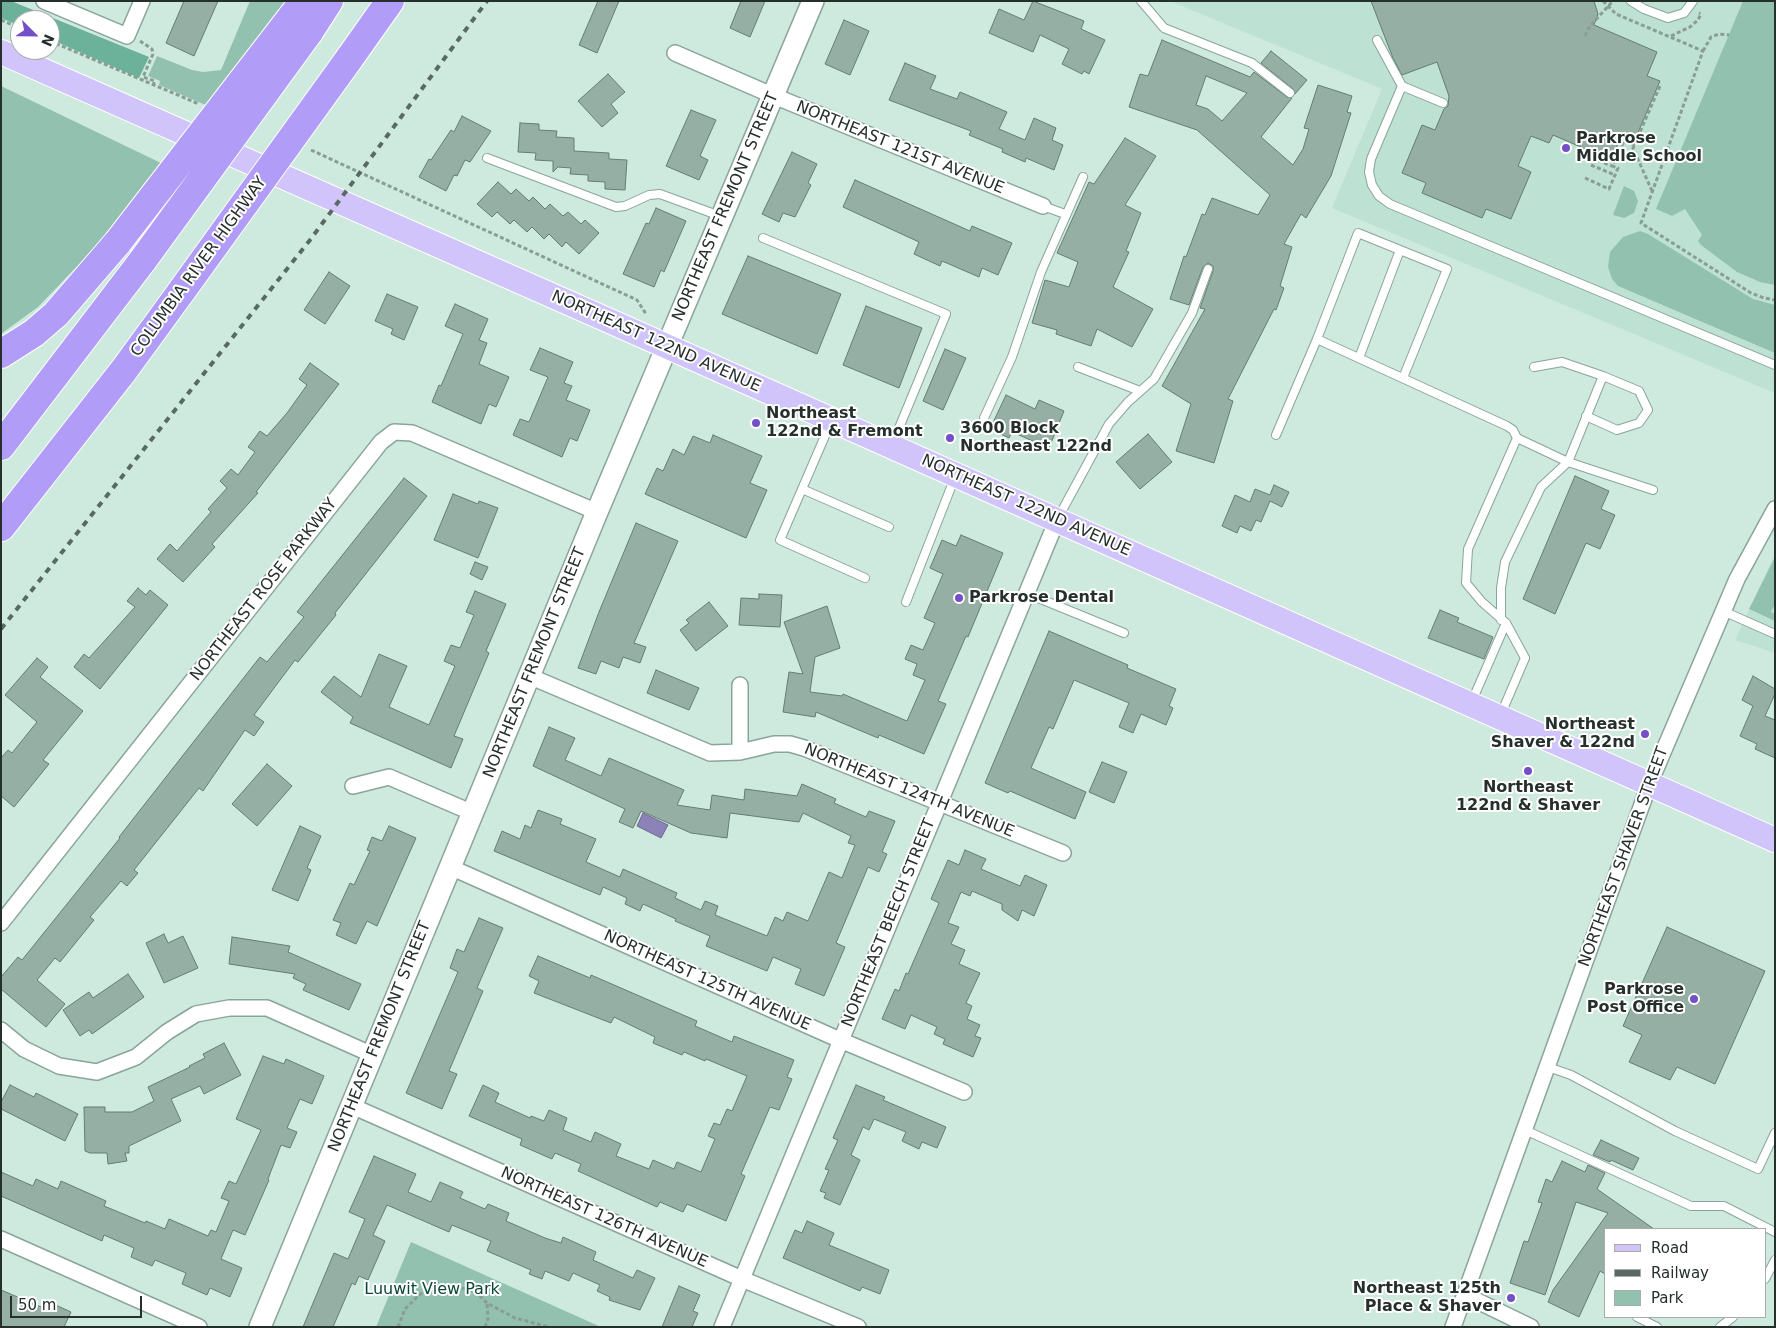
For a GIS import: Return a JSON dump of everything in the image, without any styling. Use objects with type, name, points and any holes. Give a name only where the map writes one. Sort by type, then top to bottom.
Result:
[{"type":"highway","points":[[1,354],[34,333],[56,314],[118,242],[301,18],[329,1]]},
{"type":"highway","name":"COLUMBIA RIVER HIGHWAY","points":[[1,527],[130,362],[390,1]]},
{"type":"highway","points":[[1,446],[143,260],[301,18]]},
{"type":"main road","name":"NORTHEAST 122ND AVENUE","points":[[1,52],[667,346],[1470,706],[1775,840]]},
{"type":"street","points":[[44,1],[127,36],[142,1]]},
{"type":"street","name":"NORTHEAST FREMONT STREET","points":[[260,1327],[597,512],[813,1]]},
{"type":"street","name":"NORTHEAST 121ST AVENUE","points":[[675,53],[774,96],[1043,206]]},
{"type":"street","name":"NORTHEAST ROSE PARKWAY","points":[[1,922],[381,442],[394,432],[412,433],[597,512]]},
{"type":"street","name":"NORTHEAST SHAVER STREET","points":[[1453,1327],[1649,785],[1737,578],[1773,516]]},
{"type":"street","name":"NORTHEAST BEECH STREET","points":[[722,1327],[1057,520]]},
{"type":"street","name":"NORTHEAST 124TH AVENUE","points":[[529,676],[694,747],[710,752],[740,752],[774,744],[790,744],[1063,853]]},
{"type":"street","points":[[740,685],[740,752]]},
{"type":"street","points":[[353,786],[389,778],[473,813]]},
{"type":"street","name":"NORTHEAST 125TH AVENUE","points":[[450,867],[840,1040],[964,1092]]},
{"type":"street","points":[[1,1030],[24,1049],[59,1066],[97,1072],[136,1057],[167,1032],[196,1014],[229,1008],[267,1008],[373,1056]]},
{"type":"street","name":"NORTHEAST 126TH AVENUE","points":[[352,1106],[742,1279],[858,1327]]},
{"type":"street","points":[[1,1239],[199,1327]]},
{"type":"street","points":[[1465,1295],[1532,1327]]},
{"type":"lane","points":[[1141,1],[1164,28],[1252,63],[1290,93]]},
{"type":"lane","points":[[1631,1],[1644,9],[1668,18],[1684,13],[1693,1]]},
{"type":"lane","points":[[1377,40],[1402,86],[1443,103]]},
{"type":"lane","points":[[1402,86],[1371,158],[1369,172],[1372,185],[1379,196],[1390,204],[1775,365]]},
{"type":"lane","points":[[487,158],[616,207],[625,206],[649,195],[660,194],[722,217]]},
{"type":"lane","points":[[984,418],[1012,357],[1041,272],[1065,214],[1083,177]]},
{"type":"lane","points":[[1043,206],[1065,214]]},
{"type":"lane","points":[[1276,435],[1317,339],[1358,233],[1447,268],[1403,378]]},
{"type":"lane","points":[[763,238],[946,314],[891,446]]},
{"type":"lane","points":[[1359,358],[1400,250]]},
{"type":"lane","points":[[1057,520],[1109,424],[1154,379],[1192,313],[1208,268]]},
{"type":"lane","points":[[1317,339],[1507,426],[1513,430],[1517,438],[1568,462],[1653,490]]},
{"type":"lane","points":[[1534,367],[1562,362],[1603,376],[1640,391],[1648,410],[1639,423],[1617,430],[1586,416]]},
{"type":"lane","points":[[1078,367],[1140,391]]},
{"type":"lane","points":[[1470,706],[1504,621],[1501,588],[1505,562],[1541,487],[1568,462],[1603,376]]},
{"type":"lane","points":[[832,420],[780,540],[865,578]]},
{"type":"lane","points":[[1500,718],[1525,658],[1504,621],[1466,583],[1468,549],[1517,438]]},
{"type":"lane","points":[[906,602],[955,475]]},
{"type":"lane","points":[[802,489],[889,527]]},
{"type":"lane","points":[[1026,593],[1124,633]]},
{"type":"lane","points":[[1723,611],[1775,634]]},
{"type":"lane","points":[[1548,1068],[1571,1075],[1675,1131],[1758,1169],[1775,1133]]},
{"type":"lane","points":[[1525,1130],[1691,1206],[1724,1206],[1775,1232]]},
{"type":"lane","points":[[1766,1277],[1775,1260]]},
{"type":"lane","points":[[1639,1318],[1657,1327]]},
{"type":"lane","points":[[1720,1327],[1731,1318]]},
{"type":"path","points":[[1603,1],[1616,14],[1703,51]]},
{"type":"path","points":[[1585,36],[1590,26],[1613,1]]},
{"type":"path","points":[[1729,35],[1713,36],[1703,51],[1641,223],[1751,293],[1775,300]]},
{"type":"path","points":[[127,36],[148,44],[152,49],[154,54],[143,77],[155,82],[153,85]]},
{"type":"path","points":[[60,45],[208,108]]},
{"type":"path","points":[[1652,192],[1633,148],[1660,86]]},
{"type":"path","points":[[1612,166],[1624,141],[1634,145]]},
{"type":"path","points":[[308,149],[638,300]]},
{"type":"path","points":[[1580,153],[1618,168],[1609,188],[1585,178]]},
{"type":"path","points":[[1591,165],[1615,175]]},
{"type":"path","points":[[398,1327],[409,1304],[432,1288],[452,1285],[478,1293],[488,1303],[523,1321],[549,1327]]},
{"type":"path","points":[[485,1327],[488,1318],[488,1303]]},
{"type":"shaded area","name":"Parkrose Middle School","points":[[1170,1],[1775,1],[1775,393],[1332,208],[1382,89]]},
{"type":"shaded area","points":[[1775,554],[1775,653],[1735,640]]},
{"type":"shaded area","points":[[643,813],[668,825],[661,838],[637,826]]},
{"type":"green space","points":[[1,1],[11,1],[33,10],[10,10],[10,22],[1,18]]},
{"type":"green space","points":[[250,1],[285,1],[208,106],[159,85],[160,81],[148,76],[157,56],[192,70],[203,72],[221,70]]},
{"type":"green space","points":[[1743,1],[1775,1],[1775,285],[1760,282],[1737,272],[1701,245],[1698,241],[1702,235],[1685,209],[1672,216],[1656,209]]},
{"type":"green space","points":[[60,21],[149,57],[139,78],[60,43]]},
{"type":"green space","points":[[1,86],[163,164],[108,234],[38,307],[1,334]]},
{"type":"green space","points":[[1624,186],[1634,191],[1638,201],[1634,213],[1624,218],[1613,215]]},
{"type":"green space","points":[[1640,231],[1648,234],[1753,299],[1775,305],[1775,353],[1618,286],[1612,279],[1608,267],[1610,252],[1623,237]]},
{"type":"green space","points":[[1775,557],[1775,604],[1771,612],[1775,614],[1775,621],[1749,609]]},
{"type":"green space","name":"Luuwit View Park","points":[[411,1242],[601,1327],[376,1327]]},
{"type":"building","points":[[184,1],[218,1],[194,56],[166,43]]},
{"type":"building","points":[[598,1],[619,1],[597,53],[579,45]]},
{"type":"building","points":[[741,1],[765,1],[750,37],[730,28]]},
{"type":"building","points":[[1033,1],[1084,21],[1081,29],[1105,40],[1089,74],[1084,71],[1082,74],[1062,64],[1069,49],[1040,35],[1033,52],[989,33],[999,9],[1024,20]]},
{"type":"building","points":[[1371,1],[1594,1],[1598,14],[1594,25],[1657,52],[1647,76],[1660,81],[1634,142],[1621,137],[1611,160],[1553,135],[1549,143],[1531,136],[1518,166],[1531,172],[1511,219],[1486,209],[1482,218],[1422,193],[1426,183],[1402,173],[1422,125],[1435,130],[1444,109],[1448,106],[1449,96],[1437,62],[1402,75],[1393,58]]},
{"type":"building","points":[[844,20],[869,31],[850,75],[825,64]]},
{"type":"building","points":[[1162,40],[1250,77],[1254,72],[1287,97],[1292,98],[1261,137],[1293,165],[1303,149],[1309,129],[1304,128],[1318,85],[1352,96],[1347,112],[1351,113],[1331,176],[1306,218],[1301,214],[1284,244],[1292,247],[1280,286],[1284,288],[1276,310],[1274,309],[1228,399],[1233,401],[1214,463],[1176,451],[1191,404],[1162,386],[1205,309],[1200,308],[1213,266],[1208,263],[1203,267],[1189,305],[1170,299],[1184,256],[1186,257],[1202,214],[1205,215],[1212,198],[1258,215],[1270,195],[1197,130],[1129,107],[1140,74],[1148,76]],"holes":[[[1206,76],[1247,93],[1222,121],[1208,109],[1196,105]]]},
{"type":"building","points":[[1271,51],[1307,80],[1295,94],[1293,89],[1261,63]]},
{"type":"building","points":[[905,63],[936,76],[930,89],[957,99],[960,92],[1007,112],[999,129],[1025,140],[1034,118],[1056,128],[1052,140],[1063,145],[1054,170],[1026,158],[1025,162],[1002,152],[1003,149],[969,135],[971,131],[889,100]]},
{"type":"building","points":[[608,74],[625,92],[611,104],[618,113],[602,127],[578,101]]},
{"type":"building","points":[[691,110],[716,120],[700,156],[708,160],[699,180],[666,166]]},
{"type":"building","points":[[462,116],[491,131],[470,162],[465,160],[457,176],[454,175],[446,191],[419,177],[429,159],[431,160],[451,130],[454,132]]},
{"type":"building","points":[[520,123],[539,124],[539,130],[557,131],[556,137],[574,138],[574,151],[609,153],[609,159],[627,160],[625,190],[605,189],[605,182],[588,181],[588,175],[570,174],[571,168],[558,167],[553,172],[553,161],[535,160],[536,153],[518,152]]},
{"type":"building","points":[[1125,138],[1156,156],[1125,205],[1141,213],[1126,251],[1129,252],[1113,287],[1153,309],[1132,347],[1097,329],[1091,346],[1056,334],[1057,330],[1032,323],[1045,280],[1069,287],[1078,262],[1057,253],[1089,182],[1094,184]]},
{"type":"building","points":[[792,152],[817,164],[808,183],[811,185],[795,217],[783,213],[779,222],[762,214]]},
{"type":"building","points":[[855,180],[970,231],[972,226],[1012,243],[998,275],[982,268],[979,277],[942,261],[940,266],[914,254],[919,242],[843,207]]},
{"type":"building","points":[[498,182],[511,194],[516,189],[529,201],[533,197],[545,209],[550,204],[563,216],[568,212],[581,224],[585,220],[599,233],[579,254],[566,242],[562,247],[549,234],[544,239],[532,227],[527,232],[514,220],[510,224],[497,212],[492,217],[477,204]]},
{"type":"building","points":[[656,208],[686,221],[664,272],[661,270],[654,287],[623,274],[646,223],[649,224]]},
{"type":"building","points":[[748,256],[841,294],[817,354],[722,314]]},
{"type":"building","points":[[329,272],[350,286],[325,324],[304,310]]},
{"type":"building","points":[[387,294],[418,307],[404,340],[391,334],[393,329],[375,321]]},
{"type":"building","points":[[455,304],[488,319],[479,340],[487,343],[479,364],[509,377],[496,407],[489,404],[481,424],[432,402],[439,385],[441,386],[463,334],[445,326]]},
{"type":"building","points":[[866,306],[922,328],[899,388],[843,365]]},
{"type":"building","points":[[540,348],[573,362],[564,383],[572,386],[566,400],[590,410],[577,441],[570,438],[562,457],[513,435],[520,419],[529,422],[548,377],[530,370]]},
{"type":"building","points":[[945,349],[966,358],[943,410],[923,401]]},
{"type":"building","points":[[310,363],[339,384],[256,492],[258,493],[212,544],[215,547],[183,582],[157,559],[170,544],[177,551],[211,512],[208,509],[227,488],[220,481],[231,469],[238,475],[255,452],[248,447],[260,431],[267,436],[287,413],[307,385],[299,379]]},
{"type":"building","points":[[1006,395],[1035,409],[1039,400],[1064,411],[1049,448],[1012,432],[1009,438],[990,429]]},
{"type":"building","points":[[1148,434],[1172,462],[1140,489],[1116,462]]},
{"type":"building","points":[[713,435],[762,456],[750,483],[767,490],[746,538],[645,494],[657,468],[663,471],[673,449],[684,455],[693,436],[710,443]]},
{"type":"building","points":[[1575,476],[1609,491],[1601,509],[1615,515],[1600,549],[1586,543],[1555,614],[1523,599]]},
{"type":"building","points":[[404,478],[427,496],[335,613],[336,615],[298,662],[295,660],[254,715],[264,722],[254,736],[245,730],[203,791],[199,788],[134,870],[138,873],[127,886],[121,881],[90,917],[94,920],[60,962],[55,958],[37,980],[65,1004],[46,1027],[1,989],[1,977],[18,957],[22,960],[120,838],[260,657],[267,662],[304,617],[297,612]]},
{"type":"building","points":[[1274,485],[1289,492],[1282,507],[1270,501],[1261,522],[1256,520],[1251,531],[1240,526],[1237,533],[1222,526],[1235,495],[1250,502],[1255,489],[1270,495]]},
{"type":"building","points":[[453,494],[478,504],[479,501],[498,508],[478,558],[434,540]]},
{"type":"building","points":[[636,523],[678,541],[634,643],[646,647],[640,663],[623,657],[619,668],[601,661],[596,674],[578,668]]},
{"type":"building","points":[[961,535],[1003,553],[968,637],[966,636],[938,701],[946,704],[924,754],[879,735],[878,738],[816,712],[815,717],[783,712],[789,672],[803,674],[784,622],[827,606],[840,648],[815,657],[810,692],[842,696],[843,694],[907,721],[925,680],[913,675],[917,664],[905,659],[911,645],[923,650],[935,623],[924,618],[943,574],[930,568],[942,540],[956,546]]},
{"type":"building","points":[[475,562],[488,567],[482,580],[470,574]]},
{"type":"building","points":[[138,588],[146,595],[150,590],[168,605],[100,689],[74,667],[84,654],[89,658],[135,607],[127,601]]},
{"type":"building","points":[[475,591],[506,604],[486,651],[489,653],[454,736],[463,739],[451,768],[350,723],[353,717],[321,692],[334,676],[361,697],[379,654],[407,666],[389,707],[429,725],[455,666],[444,661],[451,645],[460,648],[474,615],[466,612]]},
{"type":"building","points":[[759,594],[782,595],[780,627],[739,625],[741,598],[759,599]]},
{"type":"building","points":[[709,602],[728,626],[696,651],[680,630],[689,623],[686,620]]},
{"type":"building","points":[[1440,610],[1459,618],[1457,622],[1493,637],[1484,659],[1428,638]]},
{"type":"building","points":[[1049,631],[1128,665],[1127,668],[1176,689],[1169,706],[1173,708],[1166,725],[1141,714],[1133,733],[1119,727],[1129,703],[1074,680],[1053,729],[1049,727],[1031,768],[1086,792],[1075,819],[1010,791],[1008,793],[985,783]]},
{"type":"building","points":[[37,658],[48,667],[40,677],[83,711],[43,760],[49,764],[14,807],[1,796],[1,758],[8,750],[12,753],[37,722],[5,695]]},
{"type":"building","points":[[656,670],[699,688],[689,710],[647,693]]},
{"type":"building","points":[[1753,676],[1775,689],[1775,694],[1765,716],[1775,720],[1775,758],[1755,749],[1757,744],[1740,736],[1753,706],[1742,700]]},
{"type":"building","points":[[549,727],[575,738],[565,760],[601,776],[609,758],[684,790],[677,805],[710,810],[712,795],[744,800],[745,789],[797,796],[802,784],[836,799],[834,803],[866,817],[869,811],[895,821],[882,852],[887,854],[879,872],[868,867],[836,943],[845,947],[824,996],[795,984],[801,969],[773,957],[767,971],[706,946],[710,936],[675,921],[676,919],[643,904],[640,911],[625,904],[627,898],[603,887],[600,895],[494,851],[502,831],[520,839],[525,825],[531,828],[538,810],[562,819],[560,824],[596,839],[586,862],[620,877],[623,869],[677,893],[675,898],[701,910],[705,901],[718,906],[715,915],[767,936],[775,917],[783,921],[787,912],[808,921],[829,872],[842,878],[855,845],[848,843],[851,836],[803,813],[799,822],[730,813],[727,838],[691,833],[641,811],[633,828],[619,822],[625,809],[533,766]]},
{"type":"building","points":[[1102,762],[1127,772],[1114,803],[1089,792]]},
{"type":"building","points":[[267,764],[292,786],[257,826],[232,804]]},
{"type":"building","points":[[300,826],[321,836],[307,868],[311,870],[298,901],[272,890]]},
{"type":"building","points":[[389,826],[416,838],[377,926],[367,921],[356,944],[336,935],[341,923],[333,920],[350,883],[354,885],[370,851],[367,850],[372,837],[382,841]]},
{"type":"building","points":[[965,850],[986,859],[981,869],[1020,886],[1025,875],[1047,885],[1034,916],[1022,910],[1018,921],[1002,910],[1002,904],[972,891],[970,896],[961,892],[948,923],[959,927],[951,944],[965,950],[959,964],[980,973],[966,1003],[972,1006],[967,1019],[980,1025],[975,1036],[981,1038],[973,1057],[943,1044],[945,1039],[934,1034],[937,1027],[911,1015],[905,1029],[882,1019],[895,989],[899,991],[906,973],[908,974],[939,903],[931,899],[948,860],[959,865]]},
{"type":"building","points":[[479,918],[503,928],[477,988],[483,991],[449,1071],[457,1074],[442,1109],[406,1093],[458,972],[450,968],[457,949],[464,952]]},
{"type":"building","name":"Parkrose Post Office","points":[[1667,927],[1765,971],[1715,1084],[1677,1067],[1670,1080],[1629,1062],[1642,1035],[1623,1026]]},
{"type":"building","points":[[164,934],[168,943],[183,936],[198,968],[164,983],[146,943]]},
{"type":"building","points":[[232,937],[290,946],[288,952],[361,984],[349,1010],[303,990],[306,984],[293,978],[295,974],[229,964]]},
{"type":"building","points":[[538,956],[590,978],[591,975],[697,1021],[695,1026],[732,1042],[734,1036],[794,1060],[787,1077],[792,1079],[779,1110],[770,1107],[741,1174],[745,1176],[726,1221],[687,1204],[683,1212],[660,1202],[657,1207],[578,1171],[581,1164],[555,1153],[552,1159],[520,1145],[522,1139],[469,1116],[483,1085],[499,1093],[495,1102],[530,1118],[531,1116],[544,1121],[549,1110],[567,1118],[563,1130],[591,1142],[595,1132],[621,1144],[616,1156],[649,1169],[653,1160],[674,1169],[677,1162],[701,1172],[715,1139],[708,1136],[714,1123],[720,1125],[727,1109],[732,1111],[747,1076],[706,1059],[705,1061],[684,1052],[682,1055],[653,1043],[655,1037],[614,1017],[611,1023],[534,993],[539,981],[529,976]]},
{"type":"building","points":[[128,974],[144,997],[92,1034],[89,1030],[80,1036],[63,1010],[89,992],[93,998]]},
{"type":"building","points":[[224,1043],[241,1075],[204,1094],[200,1086],[171,1099],[181,1121],[129,1146],[129,1153],[125,1153],[127,1161],[108,1164],[107,1153],[90,1153],[85,1151],[84,1107],[105,1107],[105,1112],[132,1112],[154,1101],[148,1087],[190,1067],[205,1058],[203,1054]]},
{"type":"building","points":[[263,1056],[284,1064],[286,1059],[324,1076],[312,1104],[300,1099],[287,1128],[297,1132],[290,1148],[281,1145],[269,1180],[245,1235],[233,1230],[221,1259],[242,1268],[230,1297],[210,1288],[207,1295],[182,1284],[186,1273],[155,1260],[152,1266],[131,1257],[134,1248],[104,1235],[102,1241],[1,1196],[1,1172],[33,1186],[36,1179],[58,1189],[61,1181],[106,1201],[104,1206],[145,1223],[146,1221],[165,1229],[169,1219],[208,1236],[211,1230],[216,1232],[229,1201],[221,1198],[229,1181],[236,1184],[261,1130],[236,1119]]},
{"type":"building","points":[[10,1085],[34,1097],[36,1093],[78,1114],[65,1141],[1,1109],[1,1102]]},
{"type":"building","points":[[856,1085],[885,1097],[883,1100],[946,1127],[937,1148],[922,1142],[919,1149],[902,1141],[906,1132],[874,1119],[869,1130],[863,1127],[851,1155],[860,1160],[840,1205],[824,1198],[826,1193],[820,1191],[829,1170],[825,1169],[838,1140],[833,1138]]},
{"type":"building","points":[[1601,1140],[1639,1158],[1633,1170],[1611,1160],[1610,1162],[1593,1155]]},
{"type":"building","points":[[374,1156],[416,1174],[408,1192],[431,1202],[440,1182],[463,1192],[460,1198],[485,1209],[488,1204],[509,1213],[506,1221],[561,1243],[563,1237],[596,1252],[593,1260],[633,1278],[637,1270],[655,1278],[640,1310],[609,1300],[610,1297],[597,1291],[600,1285],[573,1273],[569,1281],[545,1271],[542,1279],[529,1274],[531,1270],[487,1251],[491,1241],[452,1225],[449,1232],[387,1205],[373,1235],[385,1241],[368,1280],[359,1276],[355,1285],[352,1283],[333,1327],[303,1327],[334,1253],[348,1259],[365,1219],[349,1212]]},
{"type":"building","points":[[1562,1161],[1585,1172],[1588,1165],[1605,1173],[1597,1189],[1653,1228],[1604,1228],[1604,1273],[1600,1271],[1579,1317],[1548,1302],[1553,1290],[1608,1213],[1576,1202],[1545,1295],[1510,1283],[1524,1241],[1528,1242],[1542,1203],[1538,1202],[1546,1179],[1552,1182]]},
{"type":"building","points":[[807,1221],[834,1233],[829,1245],[889,1270],[880,1294],[862,1287],[860,1291],[783,1258],[795,1230],[802,1233]]},
{"type":"building","points":[[679,1286],[700,1295],[693,1311],[698,1313],[692,1327],[662,1327]]},
{"type":"building","points":[[1,1290],[46,1309],[49,1302],[71,1312],[64,1327],[1,1327]]},
{"type":"railway","points":[[1,629],[310,240],[487,1]]},
{"type":"place","name":"Parkrose Middle School","points":[[1566,148]]},
{"type":"place","name":"Northeast 122nd & Fremont","points":[[756,423]]},
{"type":"place","name":"3600 Block Northeast 122nd","points":[[950,438]]},
{"type":"place","name":"Parkrose Dental","points":[[959,598]]},
{"type":"place","name":"Northeast Shaver & 122nd","points":[[1645,734]]},
{"type":"place","name":"Northeast 122nd & Shaver","points":[[1528,771]]},
{"type":"place","name":"Parkrose Post Office","points":[[1694,999]]},
{"type":"place","name":"Northeast 125th Place & Shaver","points":[[1511,1298]]}]
